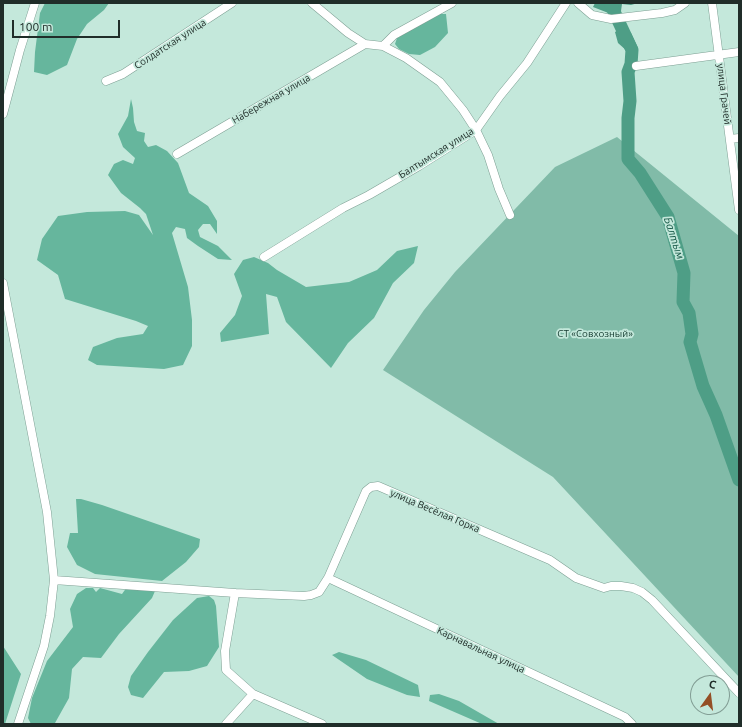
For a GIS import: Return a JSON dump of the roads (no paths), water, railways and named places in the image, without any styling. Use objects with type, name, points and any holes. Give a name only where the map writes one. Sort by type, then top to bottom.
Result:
[{"type":"street","points":[[3,114],[20,50],[35,3]]},
{"type":"street","name":"Солдатская улица","points":[[106,81],[123,74],[232,3]]},
{"type":"street","points":[[312,3],[348,33],[365,44],[383,46],[406,58],[440,82],[463,110],[476,130],[488,155],[499,189],[510,215]]},
{"type":"street","points":[[383,46],[394,35],[452,3]]},
{"type":"street","name":"Балтымская улица","points":[[264,256],[344,208],[419,166],[476,130],[527,62],[566,3]]},
{"type":"street","points":[[578,3],[592,14],[611,19],[662,13],[675,10],[685,3]]},
{"type":"street","name":"улица Грачей","points":[[712,3],[739,210]]},
{"type":"street","name":"Набережная улица","points":[[177,154],[365,44]]},
{"type":"street","points":[[636,66],[739,52]]},
{"type":"street","points":[[730,139],[739,138]]},
{"type":"street","points":[[3,283],[47,512],[54,580],[50,616],[44,646],[18,724]]},
{"type":"street","name":"улица Весёлая Горка","points":[[235,592],[304,596],[319,592],[328,578],[366,491],[371,487],[378,486],[550,560],[576,578],[604,588],[611,586],[633,588],[652,600],[739,693]]},
{"type":"street","name":"Карнавальная улица","points":[[328,578],[625,717],[632,724]]},
{"type":"street","points":[[54,580],[235,592],[225,652],[226,670],[252,694],[322,724]]},
{"type":"street","points":[[226,724],[252,694]]},
{"type":"waterway","name":"Балтым","points":[[610,3],[632,50],[631,64],[628,72],[630,101],[628,118],[628,159],[640,173],[668,217],[684,273],[683,302],[689,313],[692,334],[690,342],[703,386],[716,415],[739,480]]},
{"type":"park label","name":"СТ «Совхозный»","points":[[595,334]]}]
